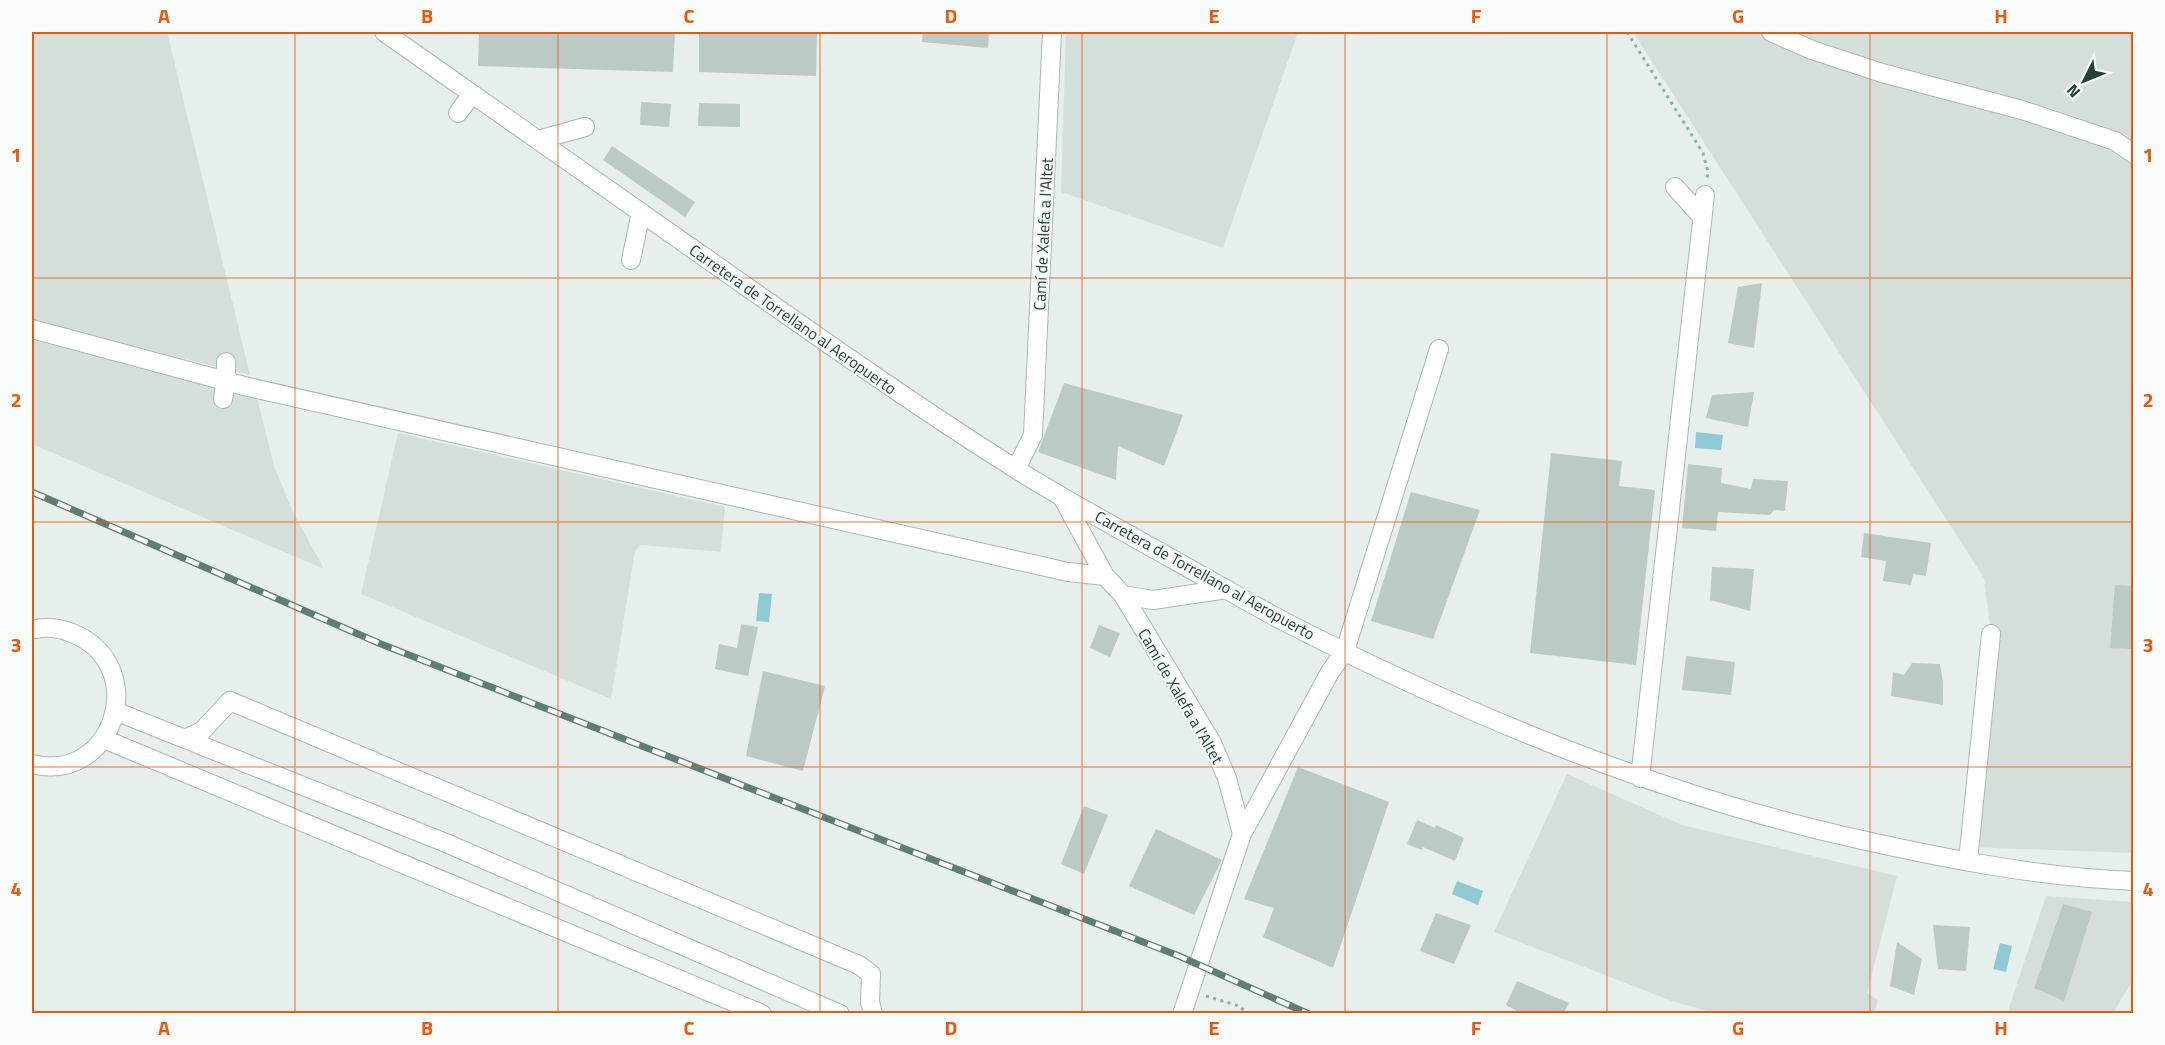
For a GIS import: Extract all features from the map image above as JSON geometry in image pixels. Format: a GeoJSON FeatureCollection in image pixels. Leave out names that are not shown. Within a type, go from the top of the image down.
{"type":"FeatureCollection","features":[{"type":"Feature","properties":{"kind":"street","name":"Carretera de Torrellano al Aeropuerto"},"geometry":{"type":"LineString","coordinates":[[384,32],[911,401],[1061,496],[1285,622],[1475,712],[1640,778],[1816,829],[1968,861],[2108,880],[2133,881]]}},
{"type":"Feature","properties":{"kind":"street","name":"Camí de Xalefa a l'Altet"},"geometry":{"type":"LineString","coordinates":[[1016,469],[1033,435],[1052,32]]}},
{"type":"Feature","properties":{"kind":"street"},"geometry":{"type":"LineString","coordinates":[[1772,32],[1812,50],[1882,73],[2022,110],[2115,141],[2133,154]]}},
{"type":"Feature","properties":{"kind":"street"},"geometry":{"type":"LineString","coordinates":[[458,113],[472,94]]}},
{"type":"Feature","properties":{"kind":"street"},"geometry":{"type":"LineString","coordinates":[[538,140],[585,127]]}},
{"type":"Feature","properties":{"kind":"street"},"geometry":{"type":"LineString","coordinates":[[1675,187],[1702,217]]}},
{"type":"Feature","properties":{"kind":"street"},"geometry":{"type":"LineString","coordinates":[[1640,778],[1704,195]]}},
{"type":"Feature","properties":{"kind":"street"},"geometry":{"type":"LineString","coordinates":[[631,260],[641,212]]}},
{"type":"Feature","properties":{"kind":"street"},"geometry":{"type":"LineString","coordinates":[[32,329],[226,372],[1068,572],[1105,576]]}},
{"type":"Feature","properties":{"kind":"street"},"geometry":{"type":"LineString","coordinates":[[1182,1014],[1242,834],[1330,672],[1345,651],[1439,349]]}},
{"type":"Feature","properties":{"kind":"street"},"geometry":{"type":"LineString","coordinates":[[223,399],[226,372]]}},
{"type":"Feature","properties":{"kind":"street","name":"Camí de Xalefa a l'Altet"},"geometry":{"type":"LineString","coordinates":[[1061,496],[1105,576],[1123,595],[1212,742],[1227,778],[1242,834]]}},
{"type":"Feature","properties":{"kind":"street"},"geometry":{"type":"LineString","coordinates":[[1123,595],[1153,600],[1227,589]]}},
{"type":"Feature","properties":{"kind":"street"},"geometry":{"type":"LineString","coordinates":[[32,630],[62,629],[83,637],[100,652],[112,672],[117,694],[114,718],[104,739],[87,755],[66,765],[42,767],[32,764]]}},
{"type":"Feature","properties":{"kind":"street"},"geometry":{"type":"LineString","coordinates":[[1968,861],[1992,634]]}},
{"type":"Feature","properties":{"kind":"street"},"geometry":{"type":"LineString","coordinates":[[185,739],[202,731],[230,701],[859,965],[871,974],[870,1002],[873,1014]]}},
{"type":"Feature","properties":{"kind":"street"},"geometry":{"type":"LineString","coordinates":[[116,711],[446,843],[840,1014]]}},
{"type":"Feature","properties":{"kind":"street"},"geometry":{"type":"LineString","coordinates":[[104,739],[762,1014]]}},
{"type":"Feature","properties":{"kind":"path"},"geometry":{"type":"LineString","coordinates":[[1627,32],[1703,153],[1708,172],[1704,195]]}},
{"type":"Feature","properties":{"kind":"path"},"geometry":{"type":"LineString","coordinates":[[1190,992],[1239,1006],[1248,1014]]}},
{"type":"Feature","properties":{"kind":"shaded area"},"geometry":{"type":"Polygon","coordinates":[[[32,32],[167,32],[250,375],[32,321],[32,32]]]}},
{"type":"Feature","properties":{"kind":"shaded area"},"geometry":{"type":"Polygon","coordinates":[[[1066,32],[1298,32],[1223,248],[1061,192],[1066,32]]]}},
{"type":"Feature","properties":{"kind":"shaded area"},"geometry":{"type":"Polygon","coordinates":[[[1633,32],[2133,32],[2133,853],[1969,847],[1991,634],[1984,578],[1633,32]]]}},
{"type":"Feature","properties":{"kind":"shaded area"},"geometry":{"type":"Polygon","coordinates":[[[32,340],[257,398],[274,466],[293,512],[324,569],[32,444],[32,340]]]}},
{"type":"Feature","properties":{"kind":"shaded area"},"geometry":{"type":"Polygon","coordinates":[[[398,433],[725,507],[721,552],[641,545],[635,551],[611,699],[361,594],[398,433]]]}},
{"type":"Feature","properties":{"kind":"shaded area"},"geometry":{"type":"Polygon","coordinates":[[[1567,774],[1682,825],[1897,876],[1867,993],[1878,1000],[1874,1013],[1715,1013],[1672,1001],[1494,932],[1567,774]]]}},
{"type":"Feature","properties":{"kind":"shaded area"},"geometry":{"type":"Polygon","coordinates":[[[2046,896],[2133,902],[2133,980],[2113,1013],[2007,1014],[2046,896]]]}},
{"type":"Feature","properties":{"kind":"water"},"geometry":{"type":"Polygon","coordinates":[[[1696,432],[1723,435],[1721,450],[1695,448],[1696,432]]]}},
{"type":"Feature","properties":{"kind":"water"},"geometry":{"type":"Polygon","coordinates":[[[759,593],[772,594],[769,622],[756,621],[759,593]]]}},
{"type":"Feature","properties":{"kind":"water"},"geometry":{"type":"Polygon","coordinates":[[[1457,881],[1483,891],[1478,905],[1452,894],[1457,881]]]}},
{"type":"Feature","properties":{"kind":"water"},"geometry":{"type":"Polygon","coordinates":[[[2000,943],[2012,946],[2006,972],[1993,969],[2000,943]]]}},
{"type":"Feature","properties":{"kind":"building"},"geometry":{"type":"Polygon","coordinates":[[[479,32],[675,32],[673,72],[478,66],[479,32]]]}},
{"type":"Feature","properties":{"kind":"building"},"geometry":{"type":"Polygon","coordinates":[[[699,32],[817,32],[816,76],[699,72],[699,32]]]}},
{"type":"Feature","properties":{"kind":"building"},"geometry":{"type":"Polygon","coordinates":[[[923,32],[989,32],[988,48],[922,42],[923,32]]]}},
{"type":"Feature","properties":{"kind":"building"},"geometry":{"type":"Polygon","coordinates":[[[641,102],[671,104],[669,127],[640,125],[641,102]]]}},
{"type":"Feature","properties":{"kind":"building"},"geometry":{"type":"Polygon","coordinates":[[[699,103],[740,104],[740,127],[698,126],[699,103]]]}},
{"type":"Feature","properties":{"kind":"building"},"geometry":{"type":"Polygon","coordinates":[[[612,146],[695,202],[685,217],[603,160],[612,146]]]}},
{"type":"Feature","properties":{"kind":"building"},"geometry":{"type":"Polygon","coordinates":[[[1762,283],[1754,348],[1728,343],[1738,287],[1762,283]]]}},
{"type":"Feature","properties":{"kind":"building"},"geometry":{"type":"Polygon","coordinates":[[[1064,383],[1183,415],[1164,466],[1118,446],[1116,480],[1038,452],[1064,383]]]}},
{"type":"Feature","properties":{"kind":"building"},"geometry":{"type":"Polygon","coordinates":[[[1754,392],[1748,427],[1706,418],[1712,395],[1754,392]]]}},
{"type":"Feature","properties":{"kind":"building"},"geometry":{"type":"Polygon","coordinates":[[[1551,453],[1622,461],[1619,486],[1655,490],[1636,665],[1530,653],[1551,453]]]}},
{"type":"Feature","properties":{"kind":"building"},"geometry":{"type":"Polygon","coordinates":[[[1688,464],[1722,468],[1721,483],[1751,489],[1753,479],[1788,481],[1785,511],[1774,510],[1770,515],[1718,512],[1716,531],[1682,528],[1688,464]]]}},
{"type":"Feature","properties":{"kind":"building"},"geometry":{"type":"Polygon","coordinates":[[[1411,492],[1480,510],[1433,639],[1371,621],[1411,492]]]}},
{"type":"Feature","properties":{"kind":"building"},"geometry":{"type":"Polygon","coordinates":[[[1864,533],[1931,543],[1926,576],[1913,574],[1911,585],[1883,581],[1886,561],[1861,557],[1864,533]]]}},
{"type":"Feature","properties":{"kind":"building"},"geometry":{"type":"Polygon","coordinates":[[[1712,567],[1754,569],[1750,611],[1710,600],[1712,567]]]}},
{"type":"Feature","properties":{"kind":"building"},"geometry":{"type":"Polygon","coordinates":[[[2115,585],[2133,586],[2133,649],[2110,648],[2115,585]]]}},
{"type":"Feature","properties":{"kind":"building"},"geometry":{"type":"Polygon","coordinates":[[[741,624],[758,627],[748,676],[715,669],[719,644],[737,648],[741,624]]]}},
{"type":"Feature","properties":{"kind":"building"},"geometry":{"type":"Polygon","coordinates":[[[1099,625],[1120,633],[1110,657],[1090,648],[1099,625]]]}},
{"type":"Feature","properties":{"kind":"building"},"geometry":{"type":"Polygon","coordinates":[[[1686,656],[1735,662],[1731,695],[1682,690],[1686,656]]]}},
{"type":"Feature","properties":{"kind":"building"},"geometry":{"type":"Polygon","coordinates":[[[1912,663],[1940,664],[1943,705],[1891,696],[1893,672],[1904,675],[1912,663]]]}},
{"type":"Feature","properties":{"kind":"building"},"geometry":{"type":"Polygon","coordinates":[[[763,671],[825,686],[803,771],[746,756],[763,671]]]}},
{"type":"Feature","properties":{"kind":"building"},"geometry":{"type":"Polygon","coordinates":[[[1298,767],[1389,802],[1333,968],[1263,937],[1274,908],[1244,899],[1298,767]]]}},
{"type":"Feature","properties":{"kind":"building"},"geometry":{"type":"Polygon","coordinates":[[[1084,806],[1108,815],[1084,874],[1061,864],[1084,806]]]}},
{"type":"Feature","properties":{"kind":"building"},"geometry":{"type":"Polygon","coordinates":[[[1417,820],[1435,828],[1436,825],[1464,838],[1455,861],[1423,847],[1422,850],[1407,844],[1417,820]]]}},
{"type":"Feature","properties":{"kind":"building"},"geometry":{"type":"Polygon","coordinates":[[[1156,829],[1222,860],[1194,915],[1129,886],[1156,829]]]}},
{"type":"Feature","properties":{"kind":"building"},"geometry":{"type":"Polygon","coordinates":[[[2063,904],[2092,912],[2064,1001],[2034,988],[2063,904]]]}},
{"type":"Feature","properties":{"kind":"building"},"geometry":{"type":"Polygon","coordinates":[[[1436,913],[1471,925],[1454,964],[1420,951],[1436,913]]]}},
{"type":"Feature","properties":{"kind":"building"},"geometry":{"type":"Polygon","coordinates":[[[1933,925],[1970,927],[1966,971],[1938,969],[1933,925]]]}},
{"type":"Feature","properties":{"kind":"building"},"geometry":{"type":"Polygon","coordinates":[[[1897,942],[1922,959],[1914,995],[1890,986],[1897,942]]]}},
{"type":"Feature","properties":{"kind":"building"},"geometry":{"type":"Polygon","coordinates":[[[1517,981],[1569,1003],[1563,1014],[1522,1014],[1506,1005],[1517,981]]]}},
{"type":"Feature","properties":{"kind":"railway"},"geometry":{"type":"LineString","coordinates":[[32,492],[381,644],[1179,956],[1309,1014]]}}]}
